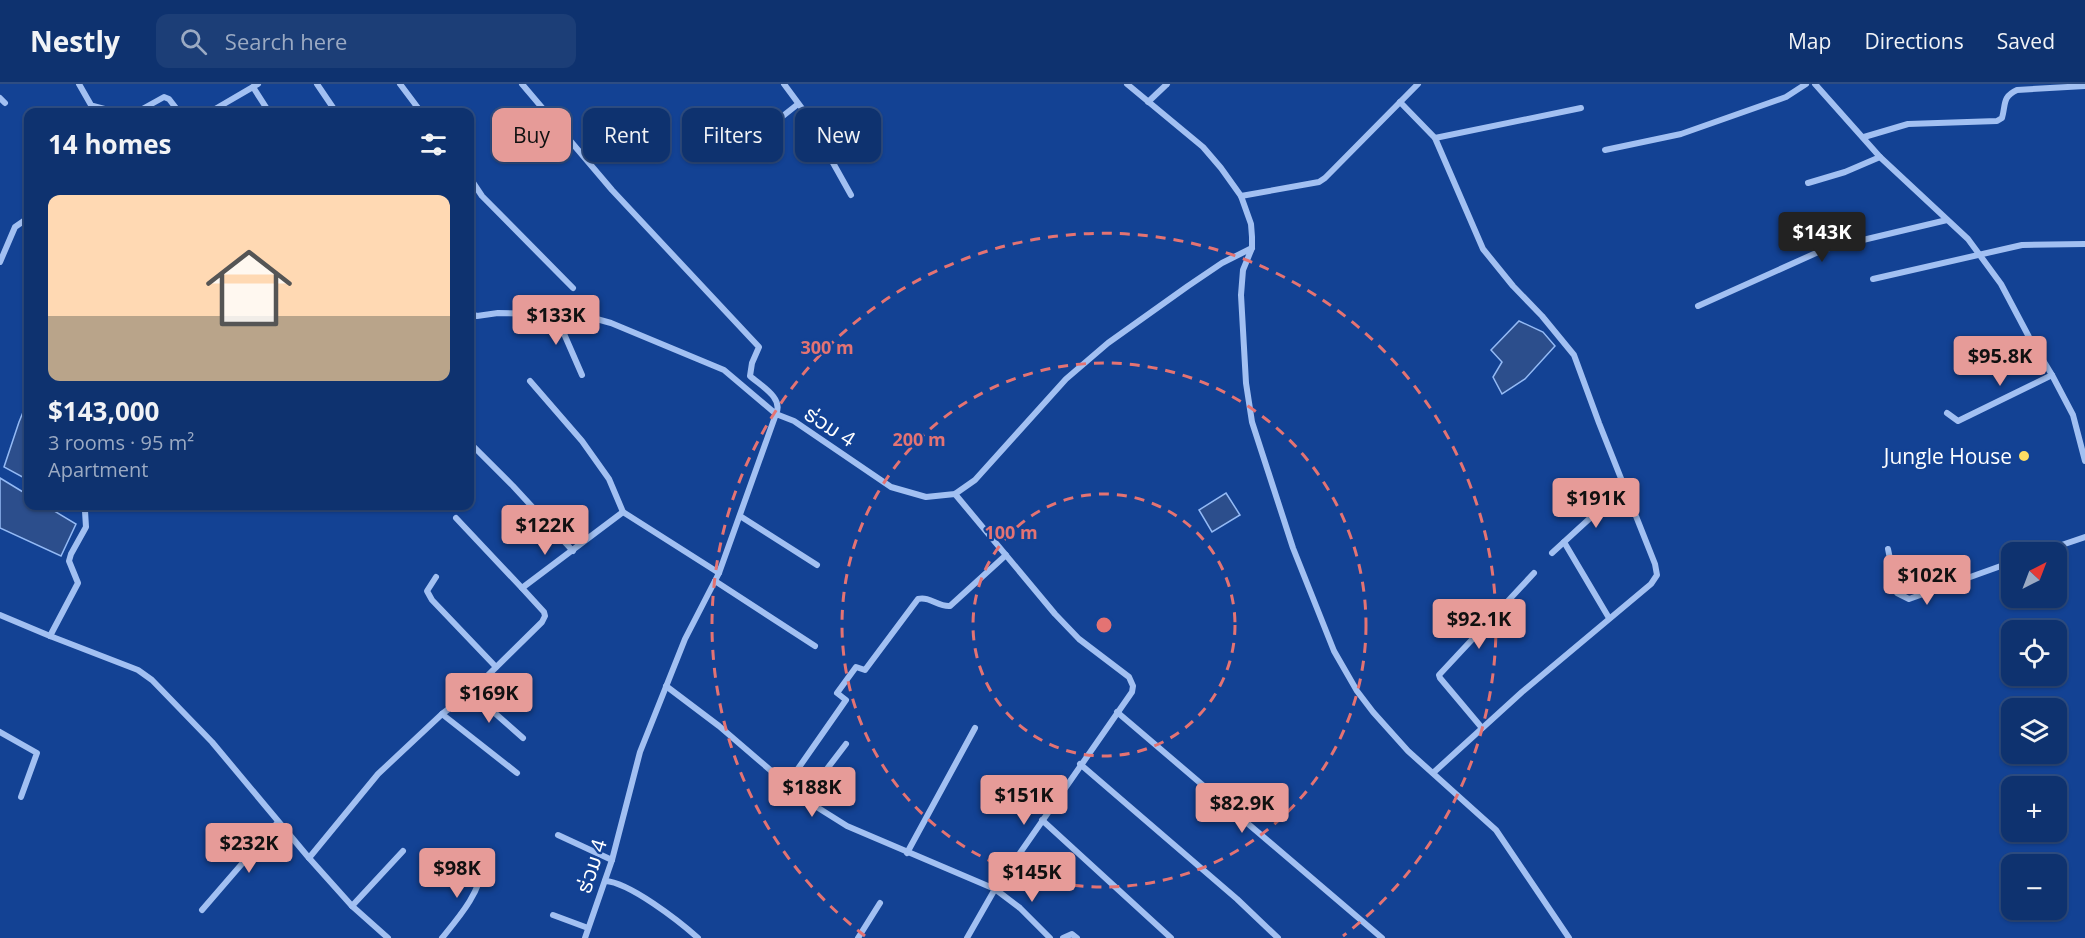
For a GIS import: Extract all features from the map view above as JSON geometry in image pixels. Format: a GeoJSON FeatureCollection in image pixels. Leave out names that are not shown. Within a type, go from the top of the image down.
{"type":"FeatureCollection","features":[{"type":"Feature","properties":{"kind":"street"},"geometry":{"type":"LineString","coordinates":[[79,84],[93,108]]}},
{"type":"Feature","properties":{"kind":"street"},"geometry":{"type":"LineString","coordinates":[[317,84],[333,108]]}},
{"type":"Feature","properties":{"kind":"street"},"geometry":{"type":"LineString","coordinates":[[400,84],[418,108]]}},
{"type":"Feature","properties":{"kind":"street"},"geometry":{"type":"LineString","coordinates":[[522,84],[612,190],[759,347],[745,387]]}},
{"type":"Feature","properties":{"kind":"street"},"geometry":{"type":"LineString","coordinates":[[784,84],[798,104],[850,195]]}},
{"type":"Feature","properties":{"kind":"street"},"geometry":{"type":"LineString","coordinates":[[1127,84],[1203,147],[1241,196],[1251,224],[1252,248],[1243,270],[1241,295],[1246,383],[1252,422],[1278,502],[1334,651],[1372,712],[1408,751],[1496,830],[1569,938]]}},
{"type":"Feature","properties":{"kind":"street"},"geometry":{"type":"LineString","coordinates":[[1148,102],[1167,84]]}},
{"type":"Feature","properties":{"kind":"street"},"geometry":{"type":"LineString","coordinates":[[1241,196],[1319,182],[1418,84]]}},
{"type":"Feature","properties":{"kind":"street"},"geometry":{"type":"LineString","coordinates":[[1605,150],[1681,134],[1786,97],[1806,84]]}},
{"type":"Feature","properties":{"kind":"street"},"geometry":{"type":"LineString","coordinates":[[1815,84],[1880,157],[1968,239],[1980,254],[2001,284],[2073,415],[2085,460]]}},
{"type":"Feature","properties":{"kind":"street"},"geometry":{"type":"LineString","coordinates":[[217,108],[255,86],[267,108]]}},
{"type":"Feature","properties":{"kind":"street"},"geometry":{"type":"LineString","coordinates":[[1864,137],[1908,124],[1997,121],[2002,118],[2005,100],[2009,94],[2017,90],[2085,86]]}},
{"type":"Feature","properties":{"kind":"street"},"geometry":{"type":"LineString","coordinates":[[144,108],[164,97],[169,99],[176,108]]}},
{"type":"Feature","properties":{"kind":"street"},"geometry":{"type":"LineString","coordinates":[[1400,102],[1435,138],[1483,249],[1574,355],[1655,564],[1657,575],[1651,584],[1522,692],[1433,773]]}},
{"type":"Feature","properties":{"kind":"street"},"geometry":{"type":"LineString","coordinates":[[783,116],[798,104]]}},
{"type":"Feature","properties":{"kind":"street"},"geometry":{"type":"LineString","coordinates":[[1435,138],[1581,108]]}},
{"type":"Feature","properties":{"kind":"street"},"geometry":{"type":"LineString","coordinates":[[1808,183],[1845,172],[1880,157]]}},
{"type":"Feature","properties":{"kind":"street"},"geometry":{"type":"LineString","coordinates":[[474,184],[482,196],[573,288]]}},
{"type":"Feature","properties":{"kind":"street"},"geometry":{"type":"LineString","coordinates":[[1698,306],[1825,249],[1947,220]]}},
{"type":"Feature","properties":{"kind":"street"},"geometry":{"type":"LineString","coordinates":[[0,261],[15,227],[24,221]]}},
{"type":"Feature","properties":{"kind":"street"},"geometry":{"type":"LineString","coordinates":[[1873,279],[2022,245],[2085,243]]}},
{"type":"Feature","properties":{"kind":"street"},"geometry":{"type":"LineString","coordinates":[[967,938],[994,889],[1132,692],[1133,686],[1129,677],[1079,639],[1055,614],[955,494],[975,480],[1066,379],[1108,343],[1222,263],[1252,248]]}},
{"type":"Feature","properties":{"kind":"street"},"geometry":{"type":"LineString","coordinates":[[474,315],[498,313],[560,314],[593,318],[724,370],[776,414],[779,408],[778,400],[750,376]]}},
{"type":"Feature","properties":{"kind":"street"},"geometry":{"type":"LineString","coordinates":[[560,314],[558,320],[582,375]]}},
{"type":"Feature","properties":{"kind":"street"},"geometry":{"type":"LineString","coordinates":[[1947,413],[1958,421],[2052,375]]}},
{"type":"Feature","properties":{"kind":"street"},"geometry":{"type":"LineString","coordinates":[[530,381],[582,441],[609,479],[623,512],[719,573]]}},
{"type":"Feature","properties":{"kind":"street","name":"ຮ່ວມ 4"},"geometry":{"type":"LineString","coordinates":[[585,938],[612,860],[639,752],[685,639],[719,573],[776,414],[794,421],[891,487],[926,497],[955,494]]}},
{"type":"Feature","properties":{"kind":"street"},"geometry":{"type":"LineString","coordinates":[[474,447],[573,551]]}},
{"type":"Feature","properties":{"kind":"street"},"geometry":{"type":"LineString","coordinates":[[1552,553],[1624,487]]}},
{"type":"Feature","properties":{"kind":"street"},"geometry":{"type":"LineString","coordinates":[[50,636],[78,583],[69,561],[86,527],[85,511]]}},
{"type":"Feature","properties":{"kind":"street"},"geometry":{"type":"LineString","coordinates":[[522,588],[623,512]]}},
{"type":"Feature","properties":{"kind":"street"},"geometry":{"type":"LineString","coordinates":[[740,516],[817,565]]}},
{"type":"Feature","properties":{"kind":"street"},"geometry":{"type":"LineString","coordinates":[[309,858],[378,774],[442,714],[471,692],[542,622],[545,616],[544,612],[456,518]]}},
{"type":"Feature","properties":{"kind":"street"},"geometry":{"type":"LineString","coordinates":[[2067,543],[2085,537]]}},
{"type":"Feature","properties":{"kind":"street"},"geometry":{"type":"LineString","coordinates":[[1564,542],[1609,618]]}},
{"type":"Feature","properties":{"kind":"street"},"geometry":{"type":"LineString","coordinates":[[1888,549],[1897,593],[1909,599],[2001,566]]}},
{"type":"Feature","properties":{"kind":"street"},"geometry":{"type":"LineString","coordinates":[[788,783],[846,700],[837,693],[856,667],[865,670],[918,600],[924,598],[950,606],[1006,555]]}},
{"type":"Feature","properties":{"kind":"street"},"geometry":{"type":"LineString","coordinates":[[1482,728],[1440,678],[1440,675],[1534,573]]}},
{"type":"Feature","properties":{"kind":"street"},"geometry":{"type":"LineString","coordinates":[[436,578],[428,591],[432,600],[496,667]]}},
{"type":"Feature","properties":{"kind":"street"},"geometry":{"type":"LineString","coordinates":[[715,581],[815,646]]}},
{"type":"Feature","properties":{"kind":"street"},"geometry":{"type":"LineString","coordinates":[[0,615],[138,670],[152,680],[212,742],[352,906],[388,938]]}},
{"type":"Feature","properties":{"kind":"street"},"geometry":{"type":"LineString","coordinates":[[666,686],[719,726],[804,799],[847,826],[994,889],[1020,908],[1050,938]]}},
{"type":"Feature","properties":{"kind":"street"},"geometry":{"type":"LineString","coordinates":[[471,692],[523,738]]}},
{"type":"Feature","properties":{"kind":"street"},"geometry":{"type":"LineString","coordinates":[[1117,712],[1382,938]]}},
{"type":"Feature","properties":{"kind":"street"},"geometry":{"type":"LineString","coordinates":[[442,714],[518,773]]}},
{"type":"Feature","properties":{"kind":"street"},"geometry":{"type":"LineString","coordinates":[[907,853],[975,728]]}},
{"type":"Feature","properties":{"kind":"street"},"geometry":{"type":"LineString","coordinates":[[0,732],[37,753],[21,797]]}},
{"type":"Feature","properties":{"kind":"street"},"geometry":{"type":"LineString","coordinates":[[804,799],[846,744]]}},
{"type":"Feature","properties":{"kind":"street"},"geometry":{"type":"LineString","coordinates":[[1080,764],[1237,899],[1278,938]]}},
{"type":"Feature","properties":{"kind":"street"},"geometry":{"type":"LineString","coordinates":[[1042,820],[1171,938]]}},
{"type":"Feature","properties":{"kind":"street"},"geometry":{"type":"LineString","coordinates":[[202,910],[278,822]]}},
{"type":"Feature","properties":{"kind":"street"},"geometry":{"type":"LineString","coordinates":[[558,835],[612,860]]}},
{"type":"Feature","properties":{"kind":"street"},"geometry":{"type":"LineString","coordinates":[[352,906],[403,851]]}},
{"type":"Feature","properties":{"kind":"street"},"geometry":{"type":"LineString","coordinates":[[442,938],[471,899],[482,874],[483,863]]}},
{"type":"Feature","properties":{"kind":"street"},"geometry":{"type":"LineString","coordinates":[[605,881],[613,881],[634,891],[698,938]]}},
{"type":"Feature","properties":{"kind":"street"},"geometry":{"type":"LineString","coordinates":[[858,938],[880,903]]}},
{"type":"Feature","properties":{"kind":"street"},"geometry":{"type":"LineString","coordinates":[[553,915],[588,928]]}},
{"type":"Feature","properties":{"kind":"street"},"geometry":{"type":"LineString","coordinates":[[1063,938],[1072,934],[1077,938]]}},
{"type":"Feature","properties":{"kind":"water"},"geometry":{"type":"Polygon","coordinates":[[[1519,321],[1543,332],[1555,346],[1525,379],[1502,394],[1493,377],[1502,362],[1491,350],[1519,321]]]}},
{"type":"Feature","properties":{"kind":"water"},"geometry":{"type":"Polygon","coordinates":[[[24,410],[24,478],[4,467],[24,410]]]}},
{"type":"Feature","properties":{"kind":"water"},"geometry":{"type":"Polygon","coordinates":[[[0,478],[24,493],[24,510],[53,510],[76,524],[61,556],[0,528],[0,478]]]}},
{"type":"Feature","properties":{"kind":"water"},"geometry":{"type":"Polygon","coordinates":[[[1226,493],[1240,515],[1212,532],[1199,510],[1226,493]]]}},
{"type":"Feature","properties":{"kind":"place","name":"Jungle House"},"geometry":{"type":"Point","coordinates":[2024,456]}}]}
